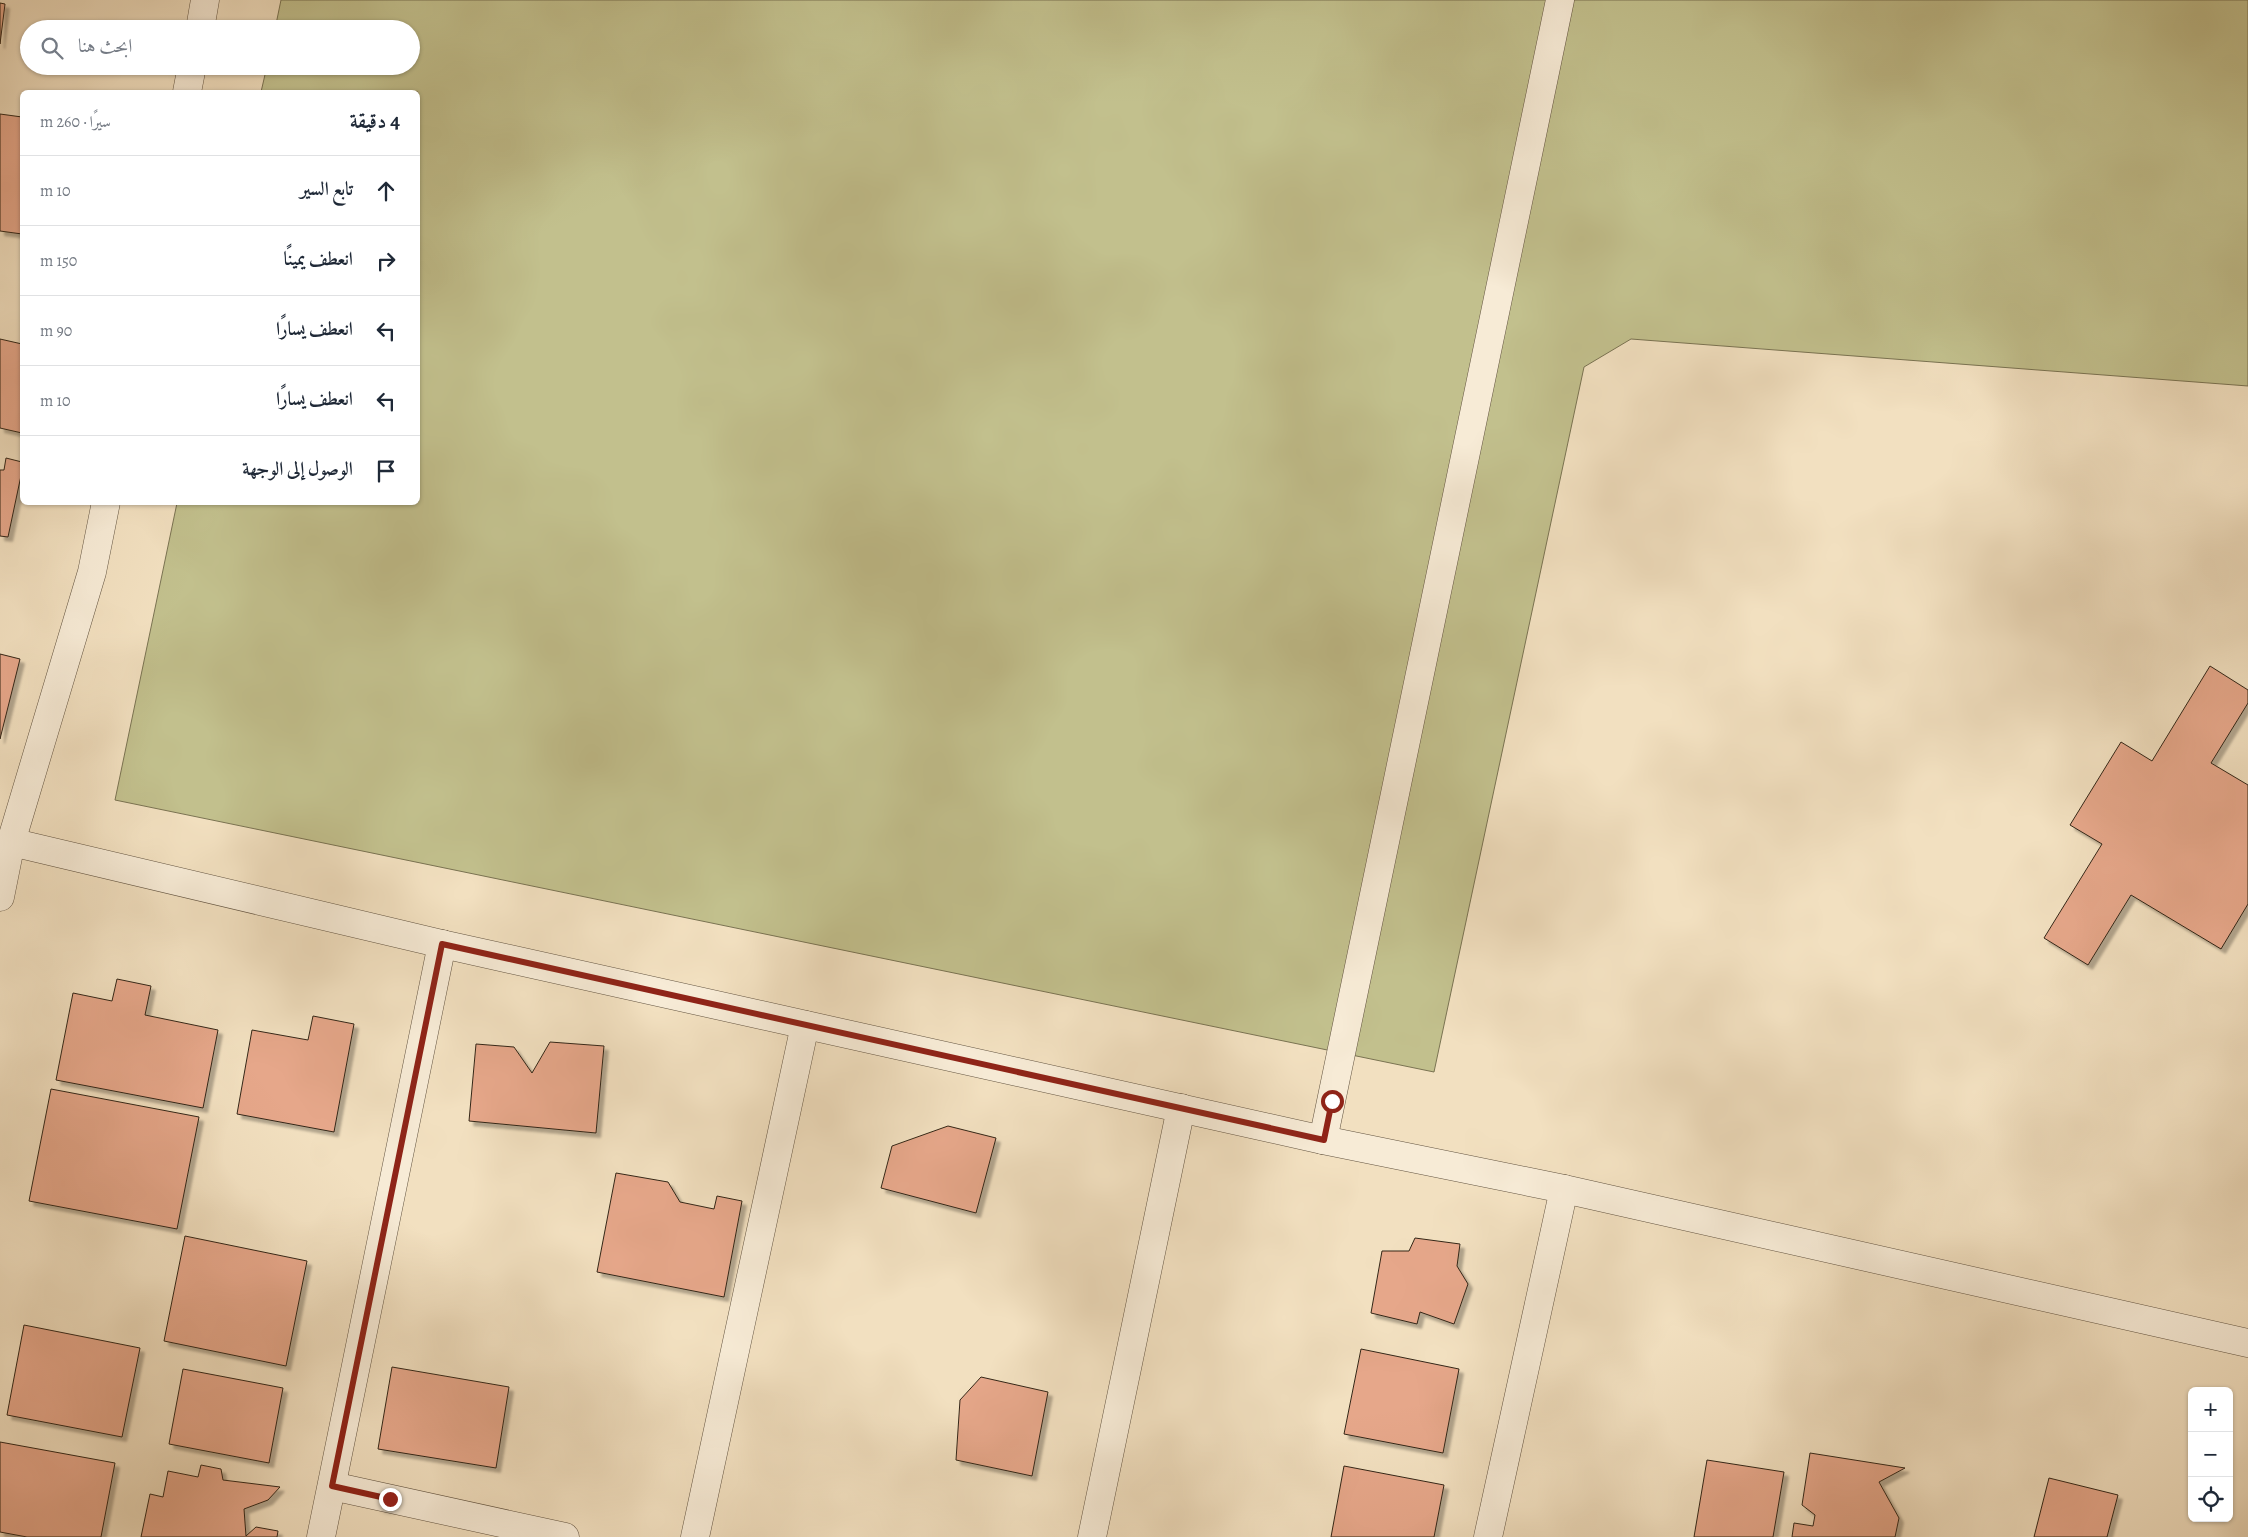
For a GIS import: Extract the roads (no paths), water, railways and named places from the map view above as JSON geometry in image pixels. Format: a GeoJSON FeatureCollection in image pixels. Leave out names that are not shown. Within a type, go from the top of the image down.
{"type":"FeatureCollection","features":[{"type":"Feature","properties":{"kind":"street"},"geometry":{"type":"LineString","coordinates":[[202,20],[205,0]]}},
{"type":"Feature","properties":{"kind":"street"},"geometry":{"type":"LineString","coordinates":[[1324,1140],[1560,0]]}},
{"type":"Feature","properties":{"kind":"street"},"geometry":{"type":"LineString","coordinates":[[187,90],[190,75]]}},
{"type":"Feature","properties":{"kind":"street"},"geometry":{"type":"LineString","coordinates":[[0,897],[11,842],[92,572],[105,505]]}},
{"type":"Feature","properties":{"kind":"street"},"geometry":{"type":"LineString","coordinates":[[11,842],[442,944],[1324,1140],[1564,1189],[2248,1343]]}},
{"type":"Feature","properties":{"kind":"street"},"geometry":{"type":"LineString","coordinates":[[321,1537],[442,944]]}},
{"type":"Feature","properties":{"kind":"street"},"geometry":{"type":"LineString","coordinates":[[694,1537],[805,1025]]}},
{"type":"Feature","properties":{"kind":"street"},"geometry":{"type":"LineString","coordinates":[[1092,1537],[1182,1108]]}},
{"type":"Feature","properties":{"kind":"street"},"geometry":{"type":"LineString","coordinates":[[1488,1537],[1564,1189]]}},
{"type":"Feature","properties":{"kind":"street"},"geometry":{"type":"LineString","coordinates":[[332,1486],[565,1537]]}}]}
